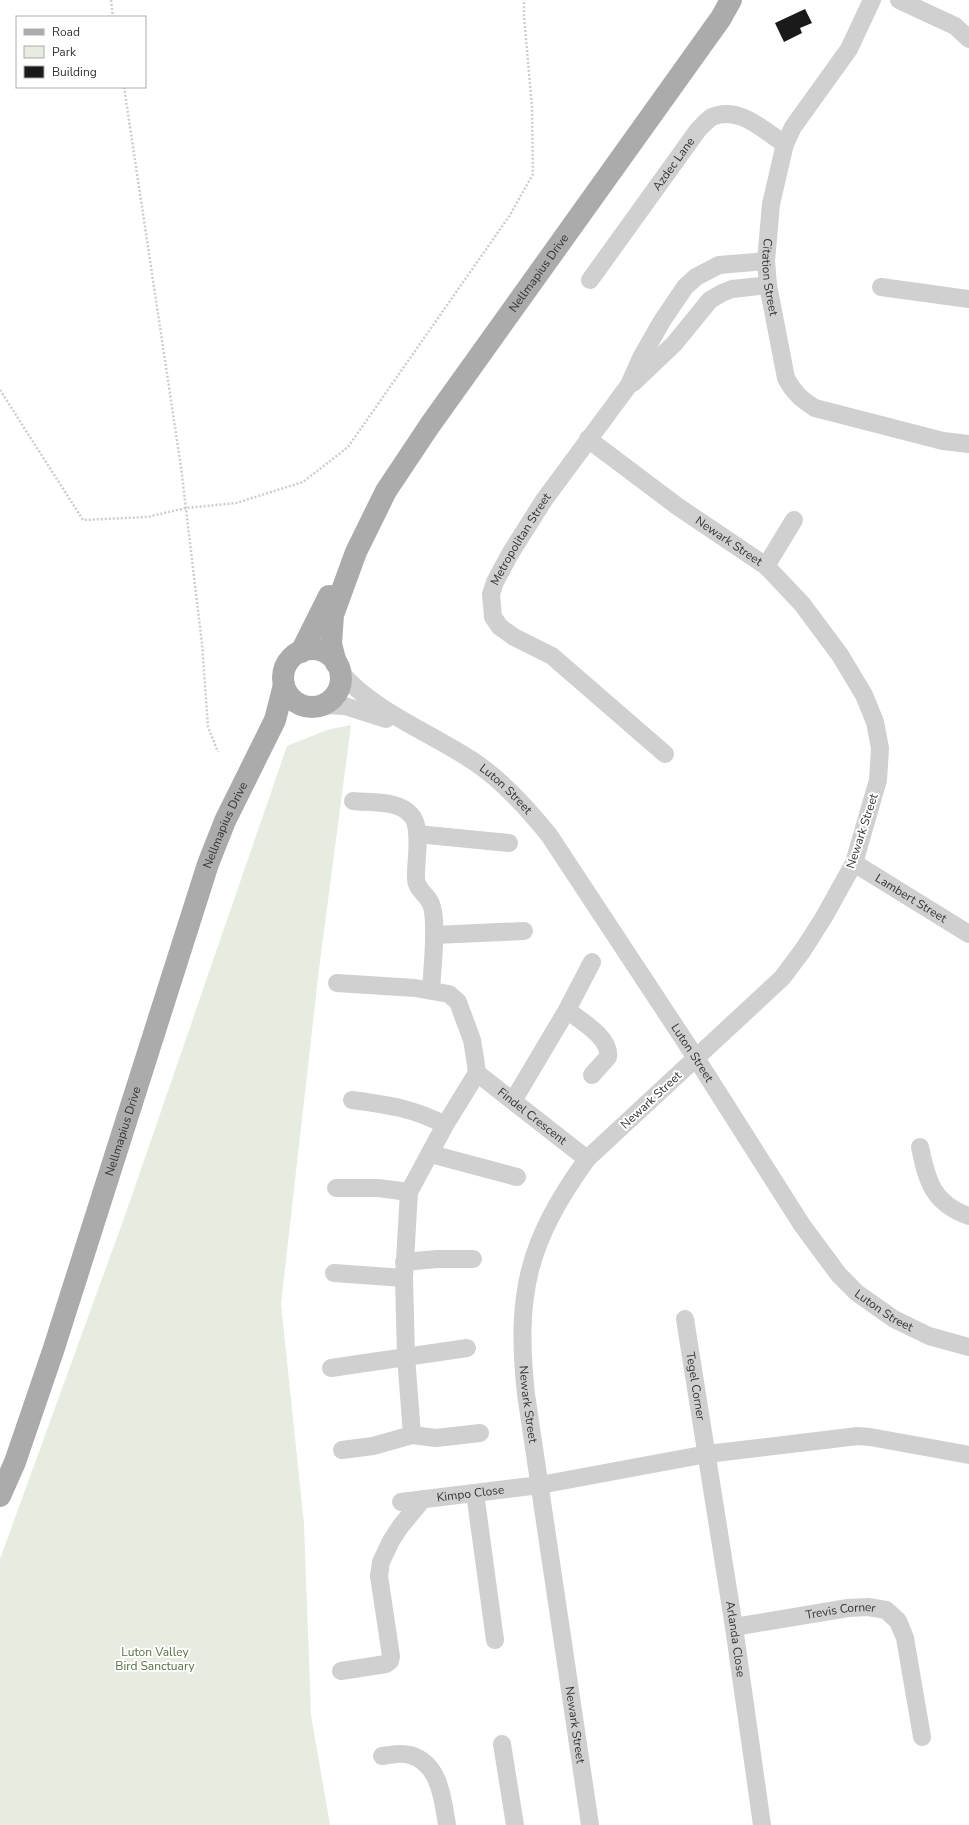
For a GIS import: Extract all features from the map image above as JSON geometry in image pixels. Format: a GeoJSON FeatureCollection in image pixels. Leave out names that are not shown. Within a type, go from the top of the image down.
{"type":"FeatureCollection","features":[{"type":"Feature","properties":{"kind":"main road","name":"Nellmapius Drive"},"geometry":{"type":"LineString","coordinates":[[338,667],[331,644],[332,619],[335,606],[356,552],[386,491],[430,425],[721,18],[731,0]]}},
{"type":"Feature","properties":{"kind":"main road","name":"Nellmapius Drive"},"geometry":{"type":"LineString","coordinates":[[301,652],[333,588],[356,552]]}},
{"type":"Feature","properties":{"kind":"main road"},"geometry":{"type":"LineString","coordinates":[[311,649],[321,651],[330,655],[338,667],[341,682],[338,692],[332,699],[318,706],[303,706],[294,701],[288,694],[284,685],[283,675],[286,665],[292,657],[301,652],[311,649]]}},
{"type":"Feature","properties":{"kind":"main road","name":"Nellmapius Drive"},"geometry":{"type":"LineString","coordinates":[[0,1496],[15,1462],[53,1351],[208,864],[250,769],[275,720],[284,685]]}},
{"type":"Feature","properties":{"kind":"main road","name":"Nellmapius Drive"},"geometry":{"type":"LineString","coordinates":[[250,769],[282,729],[318,706]]}},
{"type":"Feature","properties":{"kind":"street","name":"Citation Street"},"geometry":{"type":"LineString","coordinates":[[872,0],[849,49],[803,110],[785,144],[771,204],[766,261],[768,285],[786,378],[792,390],[804,402],[831,413],[943,441],[969,444]]}},
{"type":"Feature","properties":{"kind":"street"},"geometry":{"type":"LineString","coordinates":[[900,0],[955,26],[969,39]]}},
{"type":"Feature","properties":{"kind":"street","name":"Azdec Lane"},"geometry":{"type":"LineString","coordinates":[[590,280],[698,130],[710,118],[722,114],[737,115],[753,122],[785,144]]}},
{"type":"Feature","properties":{"kind":"street","name":"Metropolitan Street"},"geometry":{"type":"LineString","coordinates":[[629,386],[641,358],[662,321],[685,287],[696,277],[719,265],[766,261]]}},
{"type":"Feature","properties":{"kind":"street","name":"Metropolitan Street"},"geometry":{"type":"LineString","coordinates":[[665,754],[552,656],[514,637],[500,627],[493,617],[491,609],[491,594],[495,582],[510,554],[544,500],[629,386],[654,365],[674,344],[710,300],[722,292],[732,289],[768,285]]}},
{"type":"Feature","properties":{"kind":"street"},"geometry":{"type":"LineString","coordinates":[[881,287],[969,299]]}},
{"type":"Feature","properties":{"kind":"street","name":"Newark Street"},"geometry":{"type":"LineString","coordinates":[[588,439],[677,506],[766,566],[802,604],[840,655],[864,695],[875,722],[880,748],[878,780],[854,863],[824,917],[803,950],[782,978],[587,1159],[567,1187],[545,1226],[526,1283],[522,1313],[522,1352],[590,1825]]}},
{"type":"Feature","properties":{"kind":"street"},"geometry":{"type":"LineString","coordinates":[[766,566],[794,520]]}},
{"type":"Feature","properties":{"kind":"street","name":"Luton Street"},"geometry":{"type":"LineString","coordinates":[[338,667],[355,689],[374,704],[477,763],[528,809],[549,835],[696,1058],[802,1225],[839,1275],[857,1293],[894,1319],[929,1336],[969,1347]]}},
{"type":"Feature","properties":{"kind":"street","name":"Luton Street"},"geometry":{"type":"LineString","coordinates":[[318,706],[345,706],[369,713],[430,736]]}},
{"type":"Feature","properties":{"kind":"street"},"geometry":{"type":"LineString","coordinates":[[353,801],[389,804],[400,807],[412,815],[417,834],[416,879],[420,890],[431,905],[434,935],[431,990]]}},
{"type":"Feature","properties":{"kind":"street"},"geometry":{"type":"LineString","coordinates":[[417,834],[509,844]]}},
{"type":"Feature","properties":{"kind":"street","name":"Lambert Street"},"geometry":{"type":"LineString","coordinates":[[854,863],[969,934]]}},
{"type":"Feature","properties":{"kind":"street"},"geometry":{"type":"LineString","coordinates":[[434,935],[524,931]]}},
{"type":"Feature","properties":{"kind":"street"},"geometry":{"type":"LineString","coordinates":[[513,1101],[567,1010],[592,962]]}},
{"type":"Feature","properties":{"kind":"street"},"geometry":{"type":"LineString","coordinates":[[337,983],[431,990],[449,994],[458,1002],[472,1040],[477,1073],[445,1125],[409,1192],[404,1270],[406,1356],[412,1435]]}},
{"type":"Feature","properties":{"kind":"street"},"geometry":{"type":"LineString","coordinates":[[567,1010],[602,1038],[608,1046],[608,1057],[592,1075]]}},
{"type":"Feature","properties":{"kind":"street","name":"Findel Crescent"},"geometry":{"type":"LineString","coordinates":[[477,1073],[587,1159]]}},
{"type":"Feature","properties":{"kind":"street"},"geometry":{"type":"LineString","coordinates":[[352,1100],[407,1109],[426,1115],[445,1125]]}},
{"type":"Feature","properties":{"kind":"street"},"geometry":{"type":"LineString","coordinates":[[920,1147],[926,1176],[931,1186],[943,1202],[954,1211],[969,1216]]}},
{"type":"Feature","properties":{"kind":"street"},"geometry":{"type":"LineString","coordinates":[[430,1154],[517,1178]]}},
{"type":"Feature","properties":{"kind":"street"},"geometry":{"type":"LineString","coordinates":[[336,1188],[378,1188],[409,1192]]}},
{"type":"Feature","properties":{"kind":"street"},"geometry":{"type":"LineString","coordinates":[[334,1273],[404,1270],[438,1258],[473,1259]]}},
{"type":"Feature","properties":{"kind":"street","name":"Tegel Corner"},"geometry":{"type":"LineString","coordinates":[[685,1319],[707,1454]]}},
{"type":"Feature","properties":{"kind":"street"},"geometry":{"type":"LineString","coordinates":[[331,1368],[466,1348]]}},
{"type":"Feature","properties":{"kind":"street"},"geometry":{"type":"LineString","coordinates":[[342,1450],[373,1446],[412,1435],[436,1438],[480,1433]]}},
{"type":"Feature","properties":{"kind":"street"},"geometry":{"type":"LineString","coordinates":[[540,1485],[707,1454],[858,1436],[969,1456]]}},
{"type":"Feature","properties":{"kind":"street","name":"Arlanda Close"},"geometry":{"type":"LineString","coordinates":[[707,1454],[734,1627],[762,1825]]}},
{"type":"Feature","properties":{"kind":"street","name":"Kimpo Close"},"geometry":{"type":"LineString","coordinates":[[401,1502],[540,1485]]}},
{"type":"Feature","properties":{"kind":"street"},"geometry":{"type":"LineString","coordinates":[[475,1493],[495,1640]]}},
{"type":"Feature","properties":{"kind":"street"},"geometry":{"type":"LineString","coordinates":[[342,1671],[386,1664],[390,1661],[391,1656],[379,1576],[381,1562],[391,1541],[400,1527],[424,1499]]}},
{"type":"Feature","properties":{"kind":"street","name":"Trevis Corner"},"geometry":{"type":"LineString","coordinates":[[734,1627],[848,1608],[868,1607],[886,1610],[898,1621],[905,1638],[922,1737]]}},
{"type":"Feature","properties":{"kind":"street"},"geometry":{"type":"LineString","coordinates":[[502,1744],[515,1825]]}},
{"type":"Feature","properties":{"kind":"street"},"geometry":{"type":"LineString","coordinates":[[382,1756],[410,1755],[421,1759],[435,1774],[439,1784],[447,1825]]}},
{"type":"Feature","properties":{"kind":"path"},"geometry":{"type":"LineString","coordinates":[[111,0],[114,16]]}},
{"type":"Feature","properties":{"kind":"path"},"geometry":{"type":"LineString","coordinates":[[0,390],[83,520],[147,517],[186,508],[236,503],[304,482],[348,447],[510,215],[533,174],[532,106],[524,16],[524,0]]}},
{"type":"Feature","properties":{"kind":"path"},"geometry":{"type":"LineString","coordinates":[[124,88],[186,508],[202,644],[208,727],[218,752]]}},
{"type":"Feature","properties":{"kind":"green space","name":"Luton Valley Bird Sanctuary"},"geometry":{"type":"Polygon","coordinates":[[[351,725],[319,969],[281,1304],[304,1524],[311,1715],[330,1825],[0,1825],[0,1559],[127,1210],[287,746],[327,730],[351,725]]]}},
{"type":"Feature","properties":{"kind":"building"},"geometry":{"type":"Polygon","coordinates":[[[805,9],[812,23],[800,28],[802,33],[784,42],[775,23],[805,9]]]}}]}
